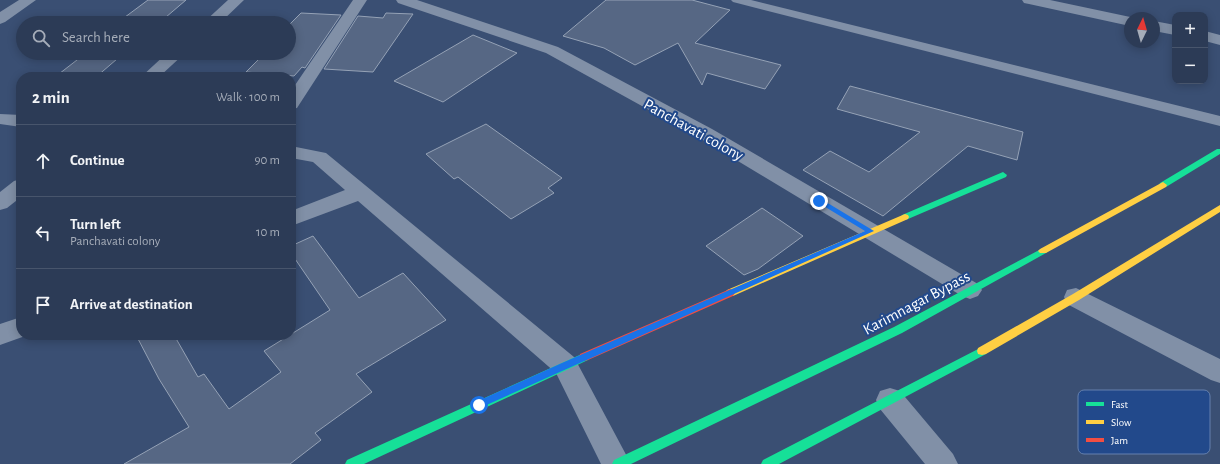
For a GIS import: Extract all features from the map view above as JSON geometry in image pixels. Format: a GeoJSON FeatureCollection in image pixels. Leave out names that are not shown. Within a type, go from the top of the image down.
{"type":"FeatureCollection","features":[{"type":"Feature","properties":{"kind":"main road","name":"Karimnagar Bypass"},"geometry":{"type":"LineString","coordinates":[[617,464],[898,330],[1147,195],[1220,151]]}},
{"type":"Feature","properties":{"kind":"main road"},"geometry":{"type":"LineString","coordinates":[[351,464],[565,365],[870,231],[1003,175]]}},
{"type":"Feature","properties":{"kind":"main road"},"geometry":{"type":"LineString","coordinates":[[767,464],[954,367],[1076,297],[1220,208]]}},
{"type":"Feature","properties":{"kind":"street"},"geometry":{"type":"LineString","coordinates":[[0,19],[29,0]]}},
{"type":"Feature","properties":{"kind":"street"},"geometry":{"type":"LineString","coordinates":[[219,16],[237,0]]}},
{"type":"Feature","properties":{"kind":"street"},"geometry":{"type":"LineString","coordinates":[[296,96],[360,0]]}},
{"type":"Feature","properties":{"kind":"street","name":"Panchavati colony"},"geometry":{"type":"LineString","coordinates":[[403,0],[552,50],[705,133],[970,290]]}},
{"type":"Feature","properties":{"kind":"street"},"geometry":{"type":"LineString","coordinates":[[1029,0],[1124,20]]}},
{"type":"Feature","properties":{"kind":"street"},"geometry":{"type":"LineString","coordinates":[[1160,27],[1172,29]]}},
{"type":"Feature","properties":{"kind":"street"},"geometry":{"type":"LineString","coordinates":[[1208,37],[1220,40]]}},
{"type":"Feature","properties":{"kind":"street"},"geometry":{"type":"LineString","coordinates":[[155,72],[169,60]]}},
{"type":"Feature","properties":{"kind":"street"},"geometry":{"type":"LineString","coordinates":[[0,119],[16,121]]}},
{"type":"Feature","properties":{"kind":"street"},"geometry":{"type":"LineString","coordinates":[[296,153],[318,157],[565,365],[617,464]]}},
{"type":"Feature","properties":{"kind":"street"},"geometry":{"type":"LineString","coordinates":[[0,204],[16,190]]}},
{"type":"Feature","properties":{"kind":"street"},"geometry":{"type":"LineString","coordinates":[[296,217],[360,192]]}},
{"type":"Feature","properties":{"kind":"street"},"geometry":{"type":"LineString","coordinates":[[1076,297],[1220,372]]}},
{"type":"Feature","properties":{"kind":"street"},"geometry":{"type":"LineString","coordinates":[[0,335],[16,329]]}},
{"type":"Feature","properties":{"kind":"street"},"geometry":{"type":"LineString","coordinates":[[890,400],[943,464]]}},
{"type":"Feature","properties":{"kind":"lane"},"geometry":{"type":"LineString","coordinates":[[738,0],[1220,121]]}},
{"type":"Feature","properties":{"kind":"building"},"geometry":{"type":"Polygon","coordinates":[[[148,0],[186,0],[167,16],[126,16],[148,0]]]}},
{"type":"Feature","properties":{"kind":"building"},"geometry":{"type":"Polygon","coordinates":[[[606,0],[692,0],[730,10],[695,43],[781,65],[765,89],[707,73],[702,85],[678,43],[635,65],[604,48],[563,36],[606,0]]]}},
{"type":"Feature","properties":{"kind":"building"},"geometry":{"type":"Polygon","coordinates":[[[301,13],[341,15],[305,68],[302,67],[296,74],[296,72],[246,72],[258,60],[296,60],[296,18],[301,13]]]}},
{"type":"Feature","properties":{"kind":"building"},"geometry":{"type":"Polygon","coordinates":[[[386,13],[413,14],[373,72],[324,69],[358,16],[383,18],[386,13]]]}},
{"type":"Feature","properties":{"kind":"building"},"geometry":{"type":"Polygon","coordinates":[[[473,35],[517,53],[443,102],[394,81],[473,35]]]}},
{"type":"Feature","properties":{"kind":"building"},"geometry":{"type":"Polygon","coordinates":[[[77,60],[116,60],[102,72],[61,72],[77,60]]]}},
{"type":"Feature","properties":{"kind":"building"},"geometry":{"type":"Polygon","coordinates":[[[850,86],[1023,132],[1017,160],[968,146],[883,216],[803,170],[830,151],[869,172],[920,132],[837,109],[850,86]]]}},
{"type":"Feature","properties":{"kind":"building"},"geometry":{"type":"Polygon","coordinates":[[[486,124],[562,178],[548,188],[554,193],[511,219],[458,177],[454,179],[426,154],[486,124]]]}},
{"type":"Feature","properties":{"kind":"building"},"geometry":{"type":"Polygon","coordinates":[[[762,208],[803,236],[758,269],[744,275],[706,246],[762,208]]]}},
{"type":"Feature","properties":{"kind":"building"},"geometry":{"type":"Polygon","coordinates":[[[313,236],[359,298],[403,273],[446,320],[356,374],[372,392],[315,433],[321,440],[290,464],[124,464],[189,427],[159,379],[139,340],[177,340],[198,377],[204,374],[229,409],[281,372],[264,351],[282,340],[296,340],[296,331],[330,310],[296,260],[296,244],[313,236]]]}},
{"type":"Feature","properties":{"kind":"traffic: fast"},"geometry":{"type":"LineString","coordinates":[[1163,185],[1220,151]]}},
{"type":"Feature","properties":{"kind":"traffic: fast"},"geometry":{"type":"LineString","coordinates":[[905,217],[1003,175]]}},
{"type":"Feature","properties":{"kind":"traffic: fast"},"geometry":{"type":"LineString","coordinates":[[618,464],[898,330],[1043,251]]}},
{"type":"Feature","properties":{"kind":"traffic: fast"},"geometry":{"type":"LineString","coordinates":[[767,464],[982,351]]}},
{"type":"Feature","properties":{"kind":"traffic: fast"},"geometry":{"type":"LineString","coordinates":[[351,464],[584,357]]}},
{"type":"Feature","properties":{"kind":"traffic: slow"},"geometry":{"type":"LineString","coordinates":[[1043,251],[1163,185]]}},
{"type":"Feature","properties":{"kind":"traffic: slow"},"geometry":{"type":"LineString","coordinates":[[982,351],[1076,297],[1220,208]]}},
{"type":"Feature","properties":{"kind":"traffic: slow"},"geometry":{"type":"LineString","coordinates":[[730,293],[905,217]]}},
{"type":"Feature","properties":{"kind":"traffic: jam"},"geometry":{"type":"LineString","coordinates":[[584,357],[730,293]]}},
{"type":"Feature","properties":{"kind":"route"},"geometry":{"type":"LineString","coordinates":[[479,405],[565,365],[870,231],[819,201]]}}]}
